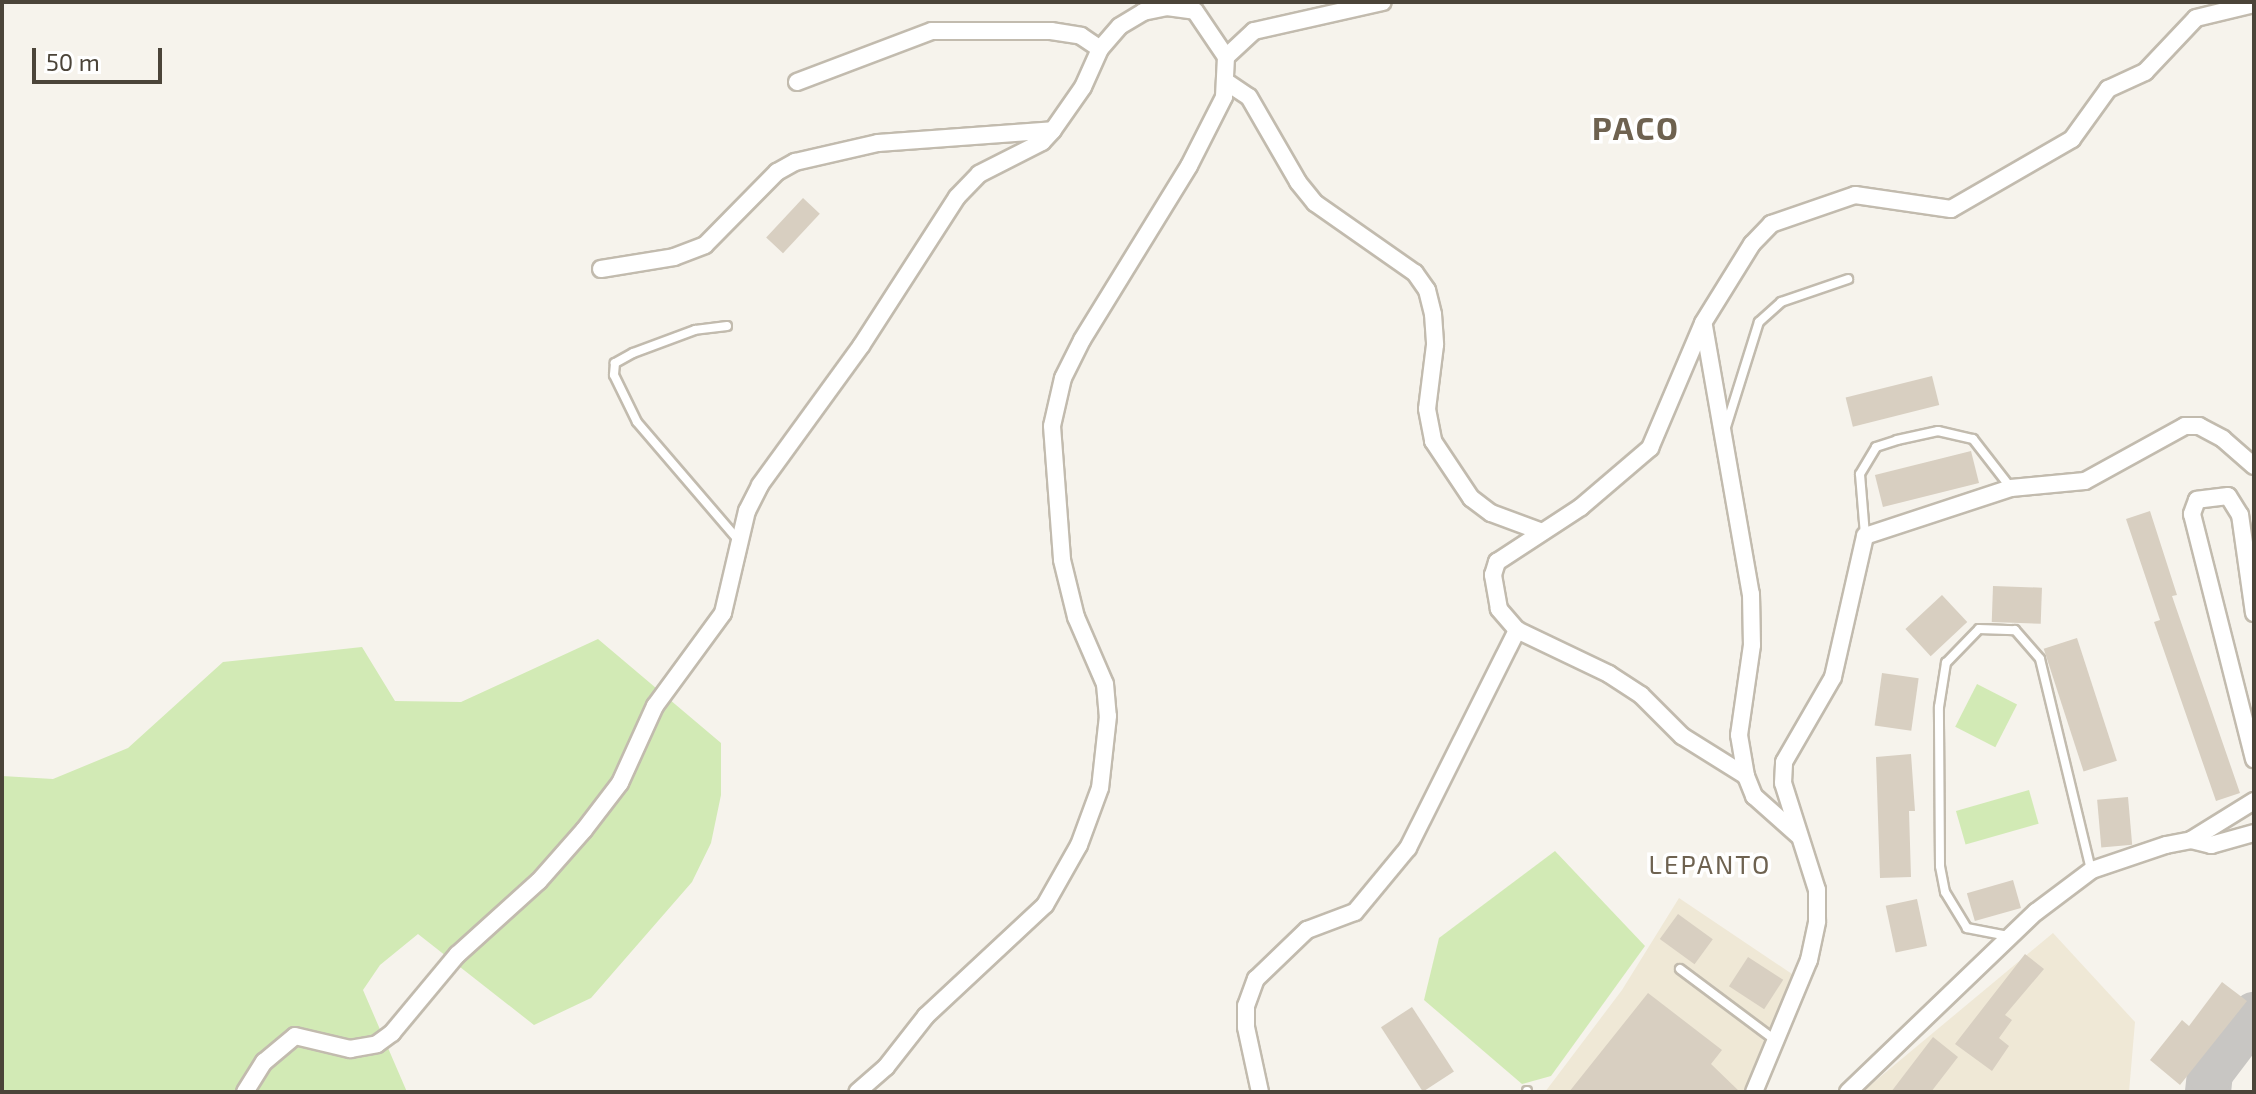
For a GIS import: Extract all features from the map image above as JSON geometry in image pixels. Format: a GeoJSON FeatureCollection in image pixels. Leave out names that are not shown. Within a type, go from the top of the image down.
{"type":"FeatureCollection","features":[{"type":"Feature","properties":{"kind":"street"},"geometry":{"type":"LineString","coordinates":[[1226,57],[1254,31],[1383,2]]}},
{"type":"Feature","properties":{"kind":"street"},"geometry":{"type":"LineString","coordinates":[[245,1092],[264,1062],[295,1036],[350,1049],[377,1044],[408,1016],[457,955],[539,881],[620,783],[655,706],[723,613],[747,511],[760,485],[861,346],[957,197],[979,174],[1042,142],[1083,87],[1100,49],[1120,26],[1143,12],[1167,4],[1195,11],[1226,57],[1228,83],[1189,166],[1082,340],[1063,378],[1052,426],[1062,560],[1076,617],[1099,665],[1108,716],[1100,788],[1065,875],[1045,905],[926,1016],[886,1067],[857,1092]]}},
{"type":"Feature","properties":{"kind":"street"},"geometry":{"type":"LineString","coordinates":[[1746,776],[1682,736],[1619,681],[1517,630],[1499,609],[1493,575],[1507,550],[1542,532],[1635,466],[1650,448],[1703,323],[1752,244],[1771,224],[1855,195],[1951,209],[2072,139],[2108,89],[2145,72],[2196,18],[2254,4]]}},
{"type":"Feature","properties":{"kind":"street"},"geometry":{"type":"LineString","coordinates":[[797,82],[932,31],[1051,31],[1081,36],[1100,49]]}},
{"type":"Feature","properties":{"kind":"street"},"geometry":{"type":"LineString","coordinates":[[1228,83],[1249,97],[1298,182],[1315,203],[1415,273],[1427,290],[1433,314],[1435,345],[1427,409],[1433,441],[1471,498],[1491,513],[1542,532]]}},
{"type":"Feature","properties":{"kind":"street"},"geometry":{"type":"LineString","coordinates":[[601,269],[674,257],[705,245],[777,172],[795,162],[878,143],[1053,130]]}},
{"type":"Feature","properties":{"kind":"street"},"geometry":{"type":"LineString","coordinates":[[1703,323],[1751,594],[1752,645],[1739,735],[1746,776],[1754,796],[1800,836]]}},
{"type":"Feature","properties":{"kind":"street"},"geometry":{"type":"LineString","coordinates":[[1754,1092],[1809,960],[1817,921],[1817,890],[1783,783],[1784,762],[1833,677],[1865,536],[2011,488],[2085,481],[2185,426],[2199,426],[2223,439],[2254,466]]}},
{"type":"Feature","properties":{"kind":"street"},"geometry":{"type":"LineString","coordinates":[[2254,613],[2240,515],[2228,496],[2197,500],[2192,514],[2254,759]]}},
{"type":"Feature","properties":{"kind":"street"},"geometry":{"type":"LineString","coordinates":[[1260,1092],[1246,1027],[1246,1006],[1256,979],[1307,930],[1355,912],[1408,848],[1517,630]]}},
{"type":"Feature","properties":{"kind":"street"},"geometry":{"type":"LineString","coordinates":[[1848,1092],[2011,937],[2092,870],[2191,840],[2254,801]]}},
{"type":"Feature","properties":{"kind":"street"},"geometry":{"type":"LineString","coordinates":[[2191,840],[2211,845],[2254,833]]}},
{"type":"Feature","properties":{"kind":"lane"},"geometry":{"type":"LineString","coordinates":[[1724,435],[1759,322],[1781,302],[1848,279]]}},
{"type":"Feature","properties":{"kind":"lane"},"geometry":{"type":"LineString","coordinates":[[727,326],[695,330],[633,353],[615,363],[614,375],[637,422],[741,542]]}},
{"type":"Feature","properties":{"kind":"lane"},"geometry":{"type":"LineString","coordinates":[[1865,536],[1860,474],[1876,447],[1897,440],[1938,431],[1973,439],[2011,488]]}},
{"type":"Feature","properties":{"kind":"lane"},"geometry":{"type":"LineString","coordinates":[[2011,937],[1967,928],[1945,892],[1940,866],[1939,707],[1946,663],[1979,629],[2015,630],[2040,659],[2092,870]]}},
{"type":"Feature","properties":{"kind":"lane"},"geometry":{"type":"LineString","coordinates":[[1680,969],[1775,1040]]}},
{"type":"Feature","properties":{"kind":"shaded area"},"geometry":{"type":"Polygon","coordinates":[[[1679,898],[1792,974],[1748,1092],[1545,1092],[1622,990],[1679,898]]]}},
{"type":"Feature","properties":{"kind":"shaded area"},"geometry":{"type":"Polygon","coordinates":[[[2053,933],[2135,1022],[2129,1092],[1862,1092],[2053,933]]]}},
{"type":"Feature","properties":{"kind":"green space"},"geometry":{"type":"Polygon","coordinates":[[[598,639],[721,743],[721,795],[711,843],[692,882],[591,998],[534,1025],[418,934],[380,965],[363,990],[407,1092],[2,1092],[2,776],[53,779],[128,748],[223,662],[362,647],[395,701],[461,702],[598,639]]]}},
{"type":"Feature","properties":{"kind":"green space"},"geometry":{"type":"Polygon","coordinates":[[[1977,684],[2017,704],[1995,747],[1955,727],[1977,684]]]}},
{"type":"Feature","properties":{"kind":"green space"},"geometry":{"type":"Polygon","coordinates":[[[2029,790],[2039,824],[1966,845],[1956,811],[2029,790]]]}},
{"type":"Feature","properties":{"kind":"green space"},"geometry":{"type":"Polygon","coordinates":[[[1555,851],[1645,946],[1551,1076],[1522,1084],[1424,1000],[1439,938],[1555,851]]]}},
{"type":"Feature","properties":{"kind":"building"},"geometry":{"type":"Polygon","coordinates":[[[803,198],[820,214],[783,253],[766,237],[803,198]]]}},
{"type":"Feature","properties":{"kind":"building"},"geometry":{"type":"Polygon","coordinates":[[[1932,376],[1939,405],[1853,427],[1846,398],[1932,376]]]}},
{"type":"Feature","properties":{"kind":"building"},"geometry":{"type":"Polygon","coordinates":[[[1971,451],[1979,483],[1883,507],[1875,475],[1971,451]]]}},
{"type":"Feature","properties":{"kind":"building"},"geometry":{"type":"Polygon","coordinates":[[[2150,511],[2177,595],[2172,596],[2240,793],[2216,801],[2154,622],[2160,620],[2126,519],[2150,511]]]}},
{"type":"Feature","properties":{"kind":"building"},"geometry":{"type":"Polygon","coordinates":[[[1993,586],[2042,588],[2041,624],[1992,622],[1993,586]]]}},
{"type":"Feature","properties":{"kind":"building"},"geometry":{"type":"Polygon","coordinates":[[[1942,595],[1967,622],[1931,656],[1905,629],[1942,595]]]}},
{"type":"Feature","properties":{"kind":"building"},"geometry":{"type":"Polygon","coordinates":[[[2077,638],[2117,761],[2084,772],[2044,649],[2077,638]]]}},
{"type":"Feature","properties":{"kind":"building"},"geometry":{"type":"Polygon","coordinates":[[[1882,673],[1919,678],[1911,731],[1875,725],[1882,673]]]}},
{"type":"Feature","properties":{"kind":"building"},"geometry":{"type":"Polygon","coordinates":[[[1911,754],[1915,811],[1909,811],[1911,877],[1880,878],[1876,757],[1911,754]]]}},
{"type":"Feature","properties":{"kind":"building"},"geometry":{"type":"Polygon","coordinates":[[[2128,797],[2132,845],[2101,848],[2097,800],[2128,797]]]}},
{"type":"Feature","properties":{"kind":"building"},"geometry":{"type":"Polygon","coordinates":[[[2013,880],[2021,908],[1975,921],[1967,893],[2013,880]]]}},
{"type":"Feature","properties":{"kind":"building"},"geometry":{"type":"Polygon","coordinates":[[[1917,899],[1927,946],[1896,953],[1886,906],[1917,899]]]}},
{"type":"Feature","properties":{"kind":"building"},"geometry":{"type":"Polygon","coordinates":[[[1678,914],[1713,939],[1695,964],[1660,939],[1678,914]]]}},
{"type":"Feature","properties":{"kind":"building"},"geometry":{"type":"Polygon","coordinates":[[[2025,954],[2044,969],[2005,1015],[2012,1020],[1999,1038],[2009,1046],[1992,1071],[1955,1044],[2025,954]]]}},
{"type":"Feature","properties":{"kind":"building"},"geometry":{"type":"Polygon","coordinates":[[[1748,957],[1783,980],[1764,1009],[1729,986],[1748,957]]]}},
{"type":"Feature","properties":{"kind":"building"},"geometry":{"type":"Polygon","coordinates":[[[2222,982],[2247,1001],[2180,1085],[2150,1060],[2182,1020],[2189,1026],[2222,982]]]}},
{"type":"Feature","properties":{"kind":"building"},"geometry":{"type":"Polygon","coordinates":[[[1648,993],[1722,1050],[1711,1064],[1740,1092],[1569,1092],[1648,993]]]}},
{"type":"Feature","properties":{"kind":"building"},"geometry":{"type":"Polygon","coordinates":[[[1412,1007],[1454,1072],[1423,1092],[1381,1027],[1412,1007]]]}},
{"type":"Feature","properties":{"kind":"building"},"geometry":{"type":"Polygon","coordinates":[[[1933,1037],[1958,1057],[1931,1092],[1891,1092],[1933,1037]]]}},
{"type":"Feature","properties":{"kind":"taxiway"},"geometry":{"type":"LineString","coordinates":[[2208,1092],[2210,1073],[2254,1015]]}},
{"type":"Feature","properties":{"kind":"district","name":"PACO"},"geometry":{"type":"Point","coordinates":[1636,127]}},
{"type":"Feature","properties":{"kind":"district","name":"LEPANTO"},"geometry":{"type":"Point","coordinates":[1710,864]}}]}
